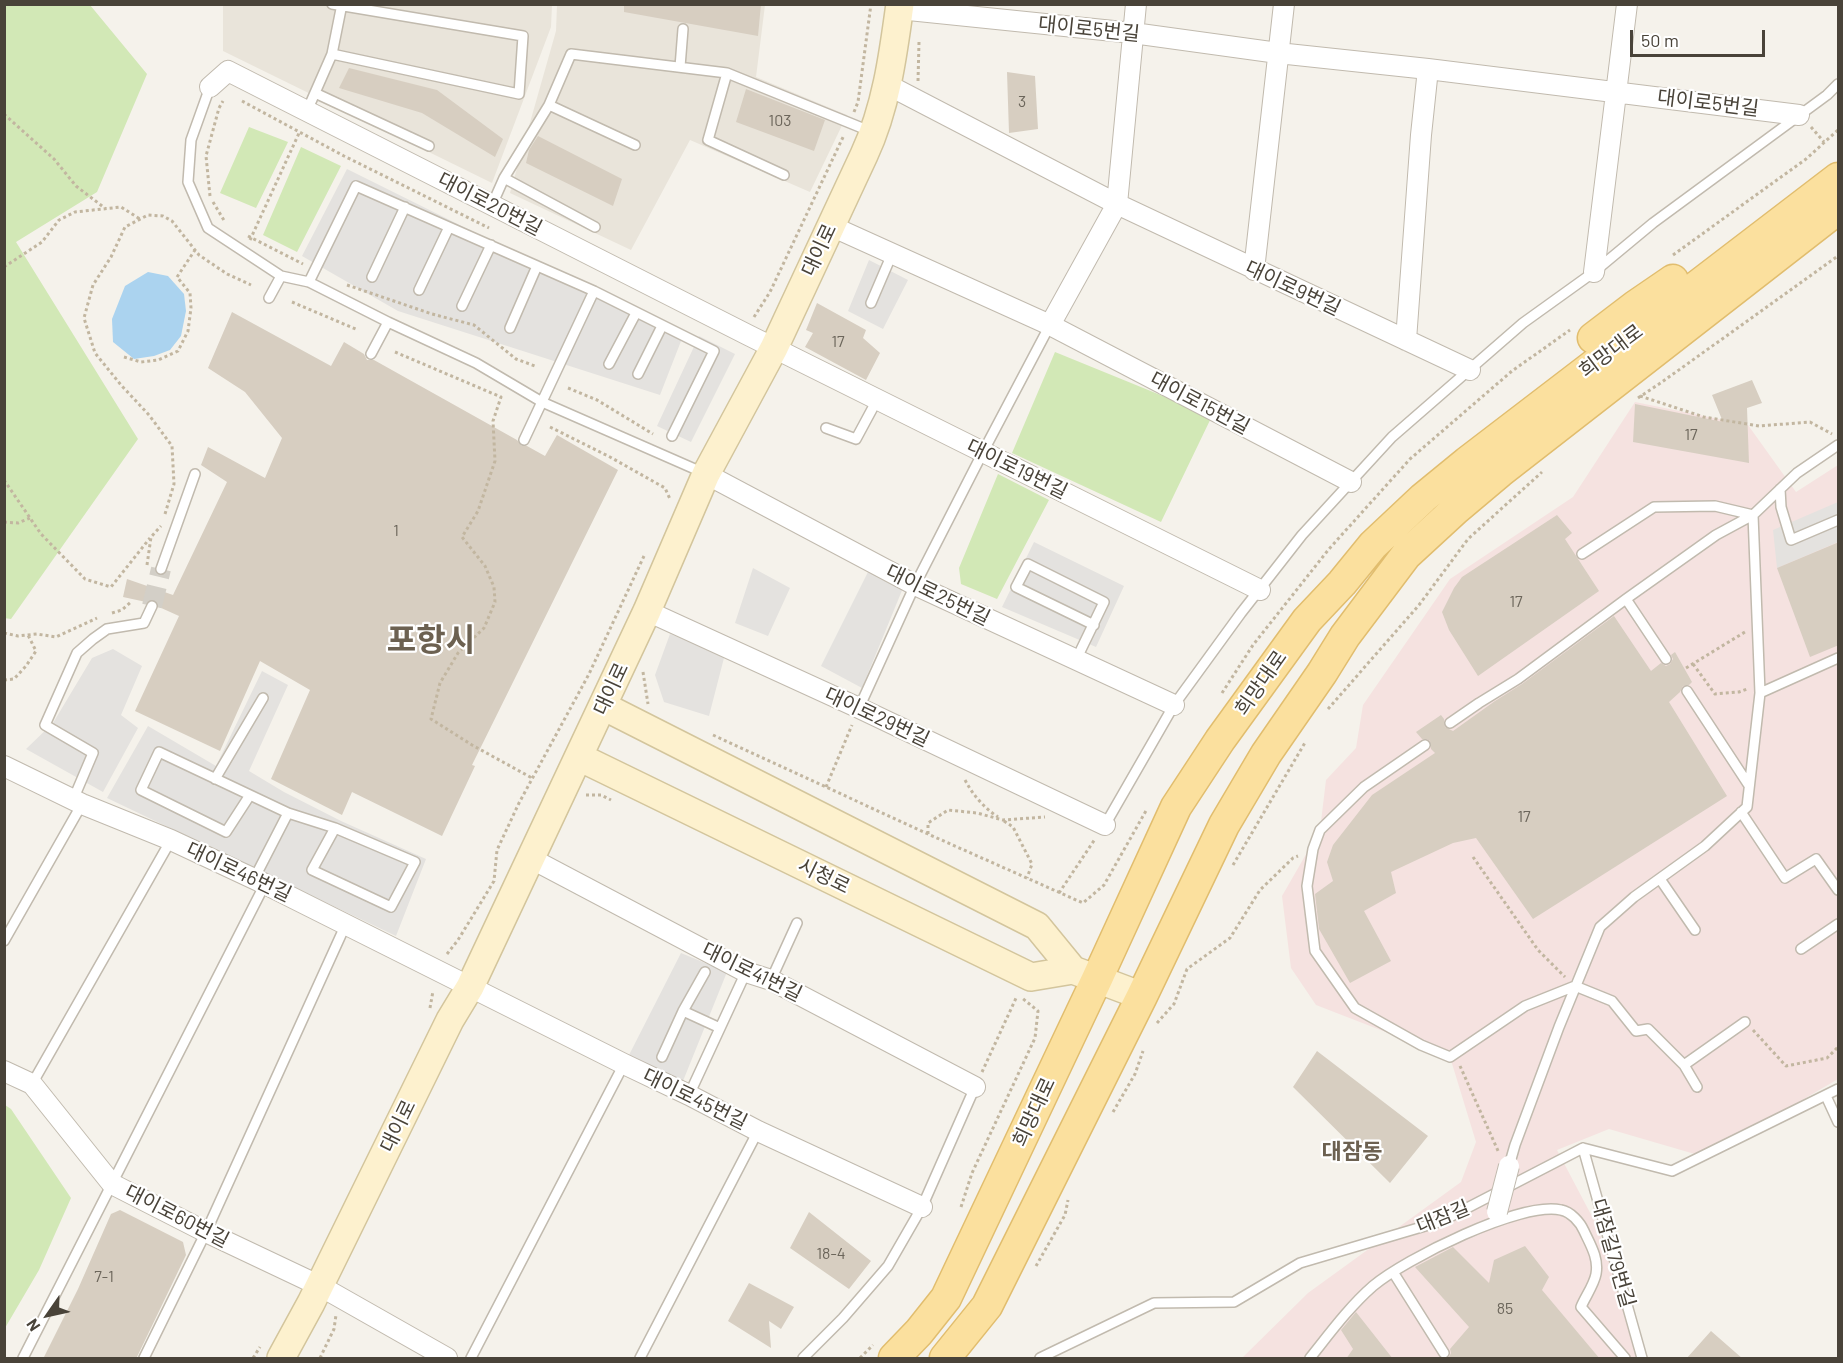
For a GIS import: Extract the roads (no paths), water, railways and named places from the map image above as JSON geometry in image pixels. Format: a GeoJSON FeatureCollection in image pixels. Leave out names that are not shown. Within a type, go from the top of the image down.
{"type":"FeatureCollection","features":[{"type":"Feature","properties":{"kind":"main road"},"geometry":{"type":"LineString","coordinates":[[1514,424],[1515,408],[1522,394],[1635,306],[1839,166]]}},
{"type":"Feature","properties":{"kind":"main road","name":"희망대로"},"geometry":{"type":"LineString","coordinates":[[885,1350],[919,1332],[946,1298],[1085,974],[1176,807],[1307,620],[1342,583],[1373,545],[1432,491],[1514,424],[1839,178]]}},
{"type":"Feature","properties":{"kind":"main road","name":"희망대로"},"geometry":{"type":"LineString","coordinates":[[945,1359],[987,1305],[1142,996],[1224,825],[1266,754],[1345,636],[1406,555],[1500,472],[1536,460],[1839,209]]}},
{"type":"Feature","properties":{"kind":"main road"},"geometry":{"type":"LineString","coordinates":[[1536,460],[1839,232]]}},
{"type":"Feature","properties":{"kind":"street"},"geometry":{"type":"LineString","coordinates":[[1050,325],[1117,204],[1136,4]]}},
{"type":"Feature","properties":{"kind":"street"},"geometry":{"type":"LineString","coordinates":[[1254,270],[1284,4]]}},
{"type":"Feature","properties":{"kind":"street"},"geometry":{"type":"LineString","coordinates":[[1594,272],[1627,4]]}},
{"type":"Feature","properties":{"kind":"street","name":"대이로5번길"},"geometry":{"type":"LineString","coordinates":[[900,7],[1133,33],[1278,53],[1428,69],[1799,115]]}},
{"type":"Feature","properties":{"kind":"street","name":"대이로"},"geometry":{"type":"LineString","coordinates":[[281,1359],[320,1286],[450,1020],[470,987],[647,611],[706,474],[774,348],[874,133],[888,85],[900,7]]}},
{"type":"Feature","properties":{"kind":"street"},"geometry":{"type":"LineString","coordinates":[[1406,340],[1428,69]]}},
{"type":"Feature","properties":{"kind":"street","name":"대이로20번길"},"geometry":{"type":"LineString","coordinates":[[210,87],[228,71],[774,348]]}},
{"type":"Feature","properties":{"kind":"street","name":"대이로9번길"},"geometry":{"type":"LineString","coordinates":[[888,85],[1117,204],[1470,370]]}},
{"type":"Feature","properties":{"kind":"street","name":"대이로15번길"},"geometry":{"type":"LineString","coordinates":[[831,226],[1050,325],[1351,482]]}},
{"type":"Feature","properties":{"kind":"street","name":"대이로19번길"},"geometry":{"type":"LineString","coordinates":[[774,348],[1260,590]]}},
{"type":"Feature","properties":{"kind":"street","name":"대이로25번길"},"geometry":{"type":"LineString","coordinates":[[706,474],[915,585],[1174,705]]}},
{"type":"Feature","properties":{"kind":"street","name":"대이로29번길"},"geometry":{"type":"LineString","coordinates":[[647,611],[860,708],[1105,825]]}},
{"type":"Feature","properties":{"kind":"street"},"geometry":{"type":"LineString","coordinates":[[603,706],[1037,926],[1085,974],[1142,996]]}},
{"type":"Feature","properties":{"kind":"street","name":"시청로"},"geometry":{"type":"LineString","coordinates":[[579,757],[1031,977],[1085,974]]}},
{"type":"Feature","properties":{"kind":"street","name":"대이로46번길"},"geometry":{"type":"LineString","coordinates":[[4,766],[78,802],[171,840],[260,882],[470,987]]}},
{"type":"Feature","properties":{"kind":"street","name":"대이로41번길"},"geometry":{"type":"LineString","coordinates":[[530,858],[746,972],[771,980],[975,1087]]}},
{"type":"Feature","properties":{"kind":"street","name":"대이로45번길"},"geometry":{"type":"LineString","coordinates":[[470,987],[758,1131],[922,1207]]}},
{"type":"Feature","properties":{"kind":"street","name":"대이로60번길"},"geometry":{"type":"LineString","coordinates":[[4,1071],[32,1084],[112,1184],[320,1286],[447,1359]]}},
{"type":"Feature","properties":{"kind":"street"},"geometry":{"type":"LineString","coordinates":[[1496,1217],[1509,1166]]}},
{"type":"Feature","properties":{"kind":"lane"},"geometry":{"type":"LineString","coordinates":[[307,111],[332,54],[339,5],[523,36],[519,94],[332,54]]}},
{"type":"Feature","properties":{"kind":"lane"},"geometry":{"type":"LineString","coordinates":[[680,67],[683,29]]}},
{"type":"Feature","properties":{"kind":"lane"},"geometry":{"type":"LineString","coordinates":[[492,205],[504,178],[549,105],[571,54],[728,74],[874,133]]}},
{"type":"Feature","properties":{"kind":"lane"},"geometry":{"type":"LineString","coordinates":[[728,74],[708,140],[784,176]]}},
{"type":"Feature","properties":{"kind":"lane"},"geometry":{"type":"LineString","coordinates":[[1105,825],[1174,705],[1302,535],[1392,437],[1523,323],[1594,272],[1653,223],[1839,84]]}},
{"type":"Feature","properties":{"kind":"lane"},"geometry":{"type":"LineString","coordinates":[[210,87],[190,140],[188,182],[208,228],[281,276],[309,282],[476,363],[542,402],[706,474]]}},
{"type":"Feature","properties":{"kind":"lane"},"geometry":{"type":"LineString","coordinates":[[315,93],[429,146]]}},
{"type":"Feature","properties":{"kind":"lane"},"geometry":{"type":"LineString","coordinates":[[549,105],[635,145]]}},
{"type":"Feature","properties":{"kind":"lane"},"geometry":{"type":"LineString","coordinates":[[504,178],[595,227]]}},
{"type":"Feature","properties":{"kind":"lane"},"geometry":{"type":"LineString","coordinates":[[309,282],[356,186],[594,291],[714,351],[672,436]]}},
{"type":"Feature","properties":{"kind":"lane"},"geometry":{"type":"LineString","coordinates":[[372,277],[405,207]]}},
{"type":"Feature","properties":{"kind":"lane"},"geometry":{"type":"LineString","coordinates":[[419,290],[449,227]]}},
{"type":"Feature","properties":{"kind":"lane"},"geometry":{"type":"LineString","coordinates":[[462,306],[491,245]]}},
{"type":"Feature","properties":{"kind":"lane"},"geometry":{"type":"LineString","coordinates":[[871,303],[892,254]]}},
{"type":"Feature","properties":{"kind":"lane"},"geometry":{"type":"LineString","coordinates":[[510,328],[537,266]]}},
{"type":"Feature","properties":{"kind":"lane"},"geometry":{"type":"LineString","coordinates":[[269,298],[281,276]]}},
{"type":"Feature","properties":{"kind":"lane"},"geometry":{"type":"LineString","coordinates":[[524,440],[594,291]]}},
{"type":"Feature","properties":{"kind":"lane"},"geometry":{"type":"LineString","coordinates":[[609,364],[636,313]]}},
{"type":"Feature","properties":{"kind":"lane"},"geometry":{"type":"LineString","coordinates":[[371,354],[388,322]]}},
{"type":"Feature","properties":{"kind":"lane"},"geometry":{"type":"LineString","coordinates":[[860,708],[915,585],[1050,325]]}},
{"type":"Feature","properties":{"kind":"lane"},"geometry":{"type":"LineString","coordinates":[[638,374],[662,326]]}},
{"type":"Feature","properties":{"kind":"lane"},"geometry":{"type":"LineString","coordinates":[[826,428],[856,439],[877,400]]}},
{"type":"Feature","properties":{"kind":"lane"},"geometry":{"type":"LineString","coordinates":[[1450,723],[1518,679],[1716,535],[1753,515],[1797,473],[1839,445]]}},
{"type":"Feature","properties":{"kind":"lane"},"geometry":{"type":"LineString","coordinates":[[161,569],[195,474]]}},
{"type":"Feature","properties":{"kind":"lane"},"geometry":{"type":"LineString","coordinates":[[1780,489],[1781,507],[1791,540],[1839,520]]}},
{"type":"Feature","properties":{"kind":"lane"},"geometry":{"type":"LineString","coordinates":[[1582,554],[1654,507],[1715,506],[1753,515]]}},
{"type":"Feature","properties":{"kind":"lane"},"geometry":{"type":"LineString","coordinates":[[1509,1166],[1575,987],[1600,927],[1634,897],[1705,846],[1747,807],[1760,688],[1753,515]]}},
{"type":"Feature","properties":{"kind":"lane"},"geometry":{"type":"LineString","coordinates":[[1076,660],[1094,625],[1104,602],[1028,564],[1016,587],[1094,625]]}},
{"type":"Feature","properties":{"kind":"lane"},"geometry":{"type":"LineString","coordinates":[[1626,599],[1666,659]]}},
{"type":"Feature","properties":{"kind":"lane"},"geometry":{"type":"LineString","coordinates":[[4,941],[78,802],[93,753],[45,725],[77,653],[107,629],[144,623],[152,606]]}},
{"type":"Feature","properties":{"kind":"lane"},"geometry":{"type":"LineString","coordinates":[[1760,688],[1839,658]]}},
{"type":"Feature","properties":{"kind":"lane"},"geometry":{"type":"LineString","coordinates":[[1687,691],[1749,783]]}},
{"type":"Feature","properties":{"kind":"lane"},"geometry":{"type":"LineString","coordinates":[[215,779],[263,698]]}},
{"type":"Feature","properties":{"kind":"lane"},"geometry":{"type":"LineString","coordinates":[[1425,745],[1364,787],[1320,830],[1313,849],[1307,886],[1315,951],[1355,1008],[1420,1045],[1450,1057],[1526,1006],[1575,987],[1612,1001],[1636,1031],[1648,1029],[1684,1065],[1697,1087]]}},
{"type":"Feature","properties":{"kind":"lane"},"geometry":{"type":"LineString","coordinates":[[250,795],[226,832],[141,790],[159,752],[215,779],[250,795],[288,813],[335,828],[415,862],[392,906],[312,870],[335,828]]}},
{"type":"Feature","properties":{"kind":"lane"},"geometry":{"type":"LineString","coordinates":[[1741,812],[1785,878],[1816,859],[1839,890]]}},
{"type":"Feature","properties":{"kind":"lane"},"geometry":{"type":"LineString","coordinates":[[23,1359],[112,1184],[260,882],[288,813]]}},
{"type":"Feature","properties":{"kind":"lane"},"geometry":{"type":"LineString","coordinates":[[32,1084],[171,840]]}},
{"type":"Feature","properties":{"kind":"lane"},"geometry":{"type":"LineString","coordinates":[[1660,879],[1695,930]]}},
{"type":"Feature","properties":{"kind":"lane"},"geometry":{"type":"LineString","coordinates":[[771,980],[797,923]]}},
{"type":"Feature","properties":{"kind":"lane"},"geometry":{"type":"LineString","coordinates":[[144,1359],[206,1232],[346,924]]}},
{"type":"Feature","properties":{"kind":"lane"},"geometry":{"type":"LineString","coordinates":[[1801,949],[1839,924]]}},
{"type":"Feature","properties":{"kind":"lane"},"geometry":{"type":"LineString","coordinates":[[662,1057],[683,1011],[705,972]]}},
{"type":"Feature","properties":{"kind":"lane"},"geometry":{"type":"LineString","coordinates":[[689,1095],[746,972]]}},
{"type":"Feature","properties":{"kind":"lane"},"geometry":{"type":"LineString","coordinates":[[683,1011],[720,1028]]}},
{"type":"Feature","properties":{"kind":"lane"},"geometry":{"type":"LineString","coordinates":[[1684,1065],[1745,1022]]}},
{"type":"Feature","properties":{"kind":"lane"},"geometry":{"type":"LineString","coordinates":[[471,1359],[624,1064]]}},
{"type":"Feature","properties":{"kind":"lane"},"geometry":{"type":"LineString","coordinates":[[803,1359],[843,1318],[888,1266],[922,1207],[975,1087]]}},
{"type":"Feature","properties":{"kind":"lane"},"geometry":{"type":"LineString","coordinates":[[1583,1148],[1671,1171],[1839,1089]]}},
{"type":"Feature","properties":{"kind":"lane"},"geometry":{"type":"LineString","coordinates":[[1826,1096],[1839,1122]]}},
{"type":"Feature","properties":{"kind":"lane"},"geometry":{"type":"LineString","coordinates":[[639,1359],[758,1131]]}},
{"type":"Feature","properties":{"kind":"lane","name":"대잠길"},"geometry":{"type":"LineString","coordinates":[[1040,1359],[1154,1303],[1234,1302],[1300,1263],[1442,1221],[1583,1148]]}},
{"type":"Feature","properties":{"kind":"lane","name":"대잠길79번길"},"geometry":{"type":"LineString","coordinates":[[1583,1148],[1642,1359]]}},
{"type":"Feature","properties":{"kind":"lane"},"geometry":{"type":"LineString","coordinates":[[1310,1359],[1343,1316],[1374,1286],[1407,1262],[1496,1217],[1538,1209],[1563,1210],[1580,1222],[1595,1253],[1596,1274],[1581,1307],[1625,1359]]}},
{"type":"Feature","properties":{"kind":"lane"},"geometry":{"type":"LineString","coordinates":[[1393,1272],[1444,1353]]}},
{"type":"Feature","properties":{"kind":"water"},"geometry":{"type":"Polygon","coordinates":[[[148,272],[168,276],[184,294],[186,311],[181,336],[170,350],[154,356],[134,359],[113,342],[112,319],[125,286],[148,272]]]}},
{"type":"Feature","properties":{"kind":"tunnel"},"geometry":{"type":"LineString","coordinates":[[152,606],[161,569]]}},
{"type":"Feature","properties":{"kind":"district","name":"포항시"},"geometry":{"type":"Point","coordinates":[431,640]}},
{"type":"Feature","properties":{"kind":"district","name":"대잠동"},"geometry":{"type":"Point","coordinates":[1352,1152]}}]}
